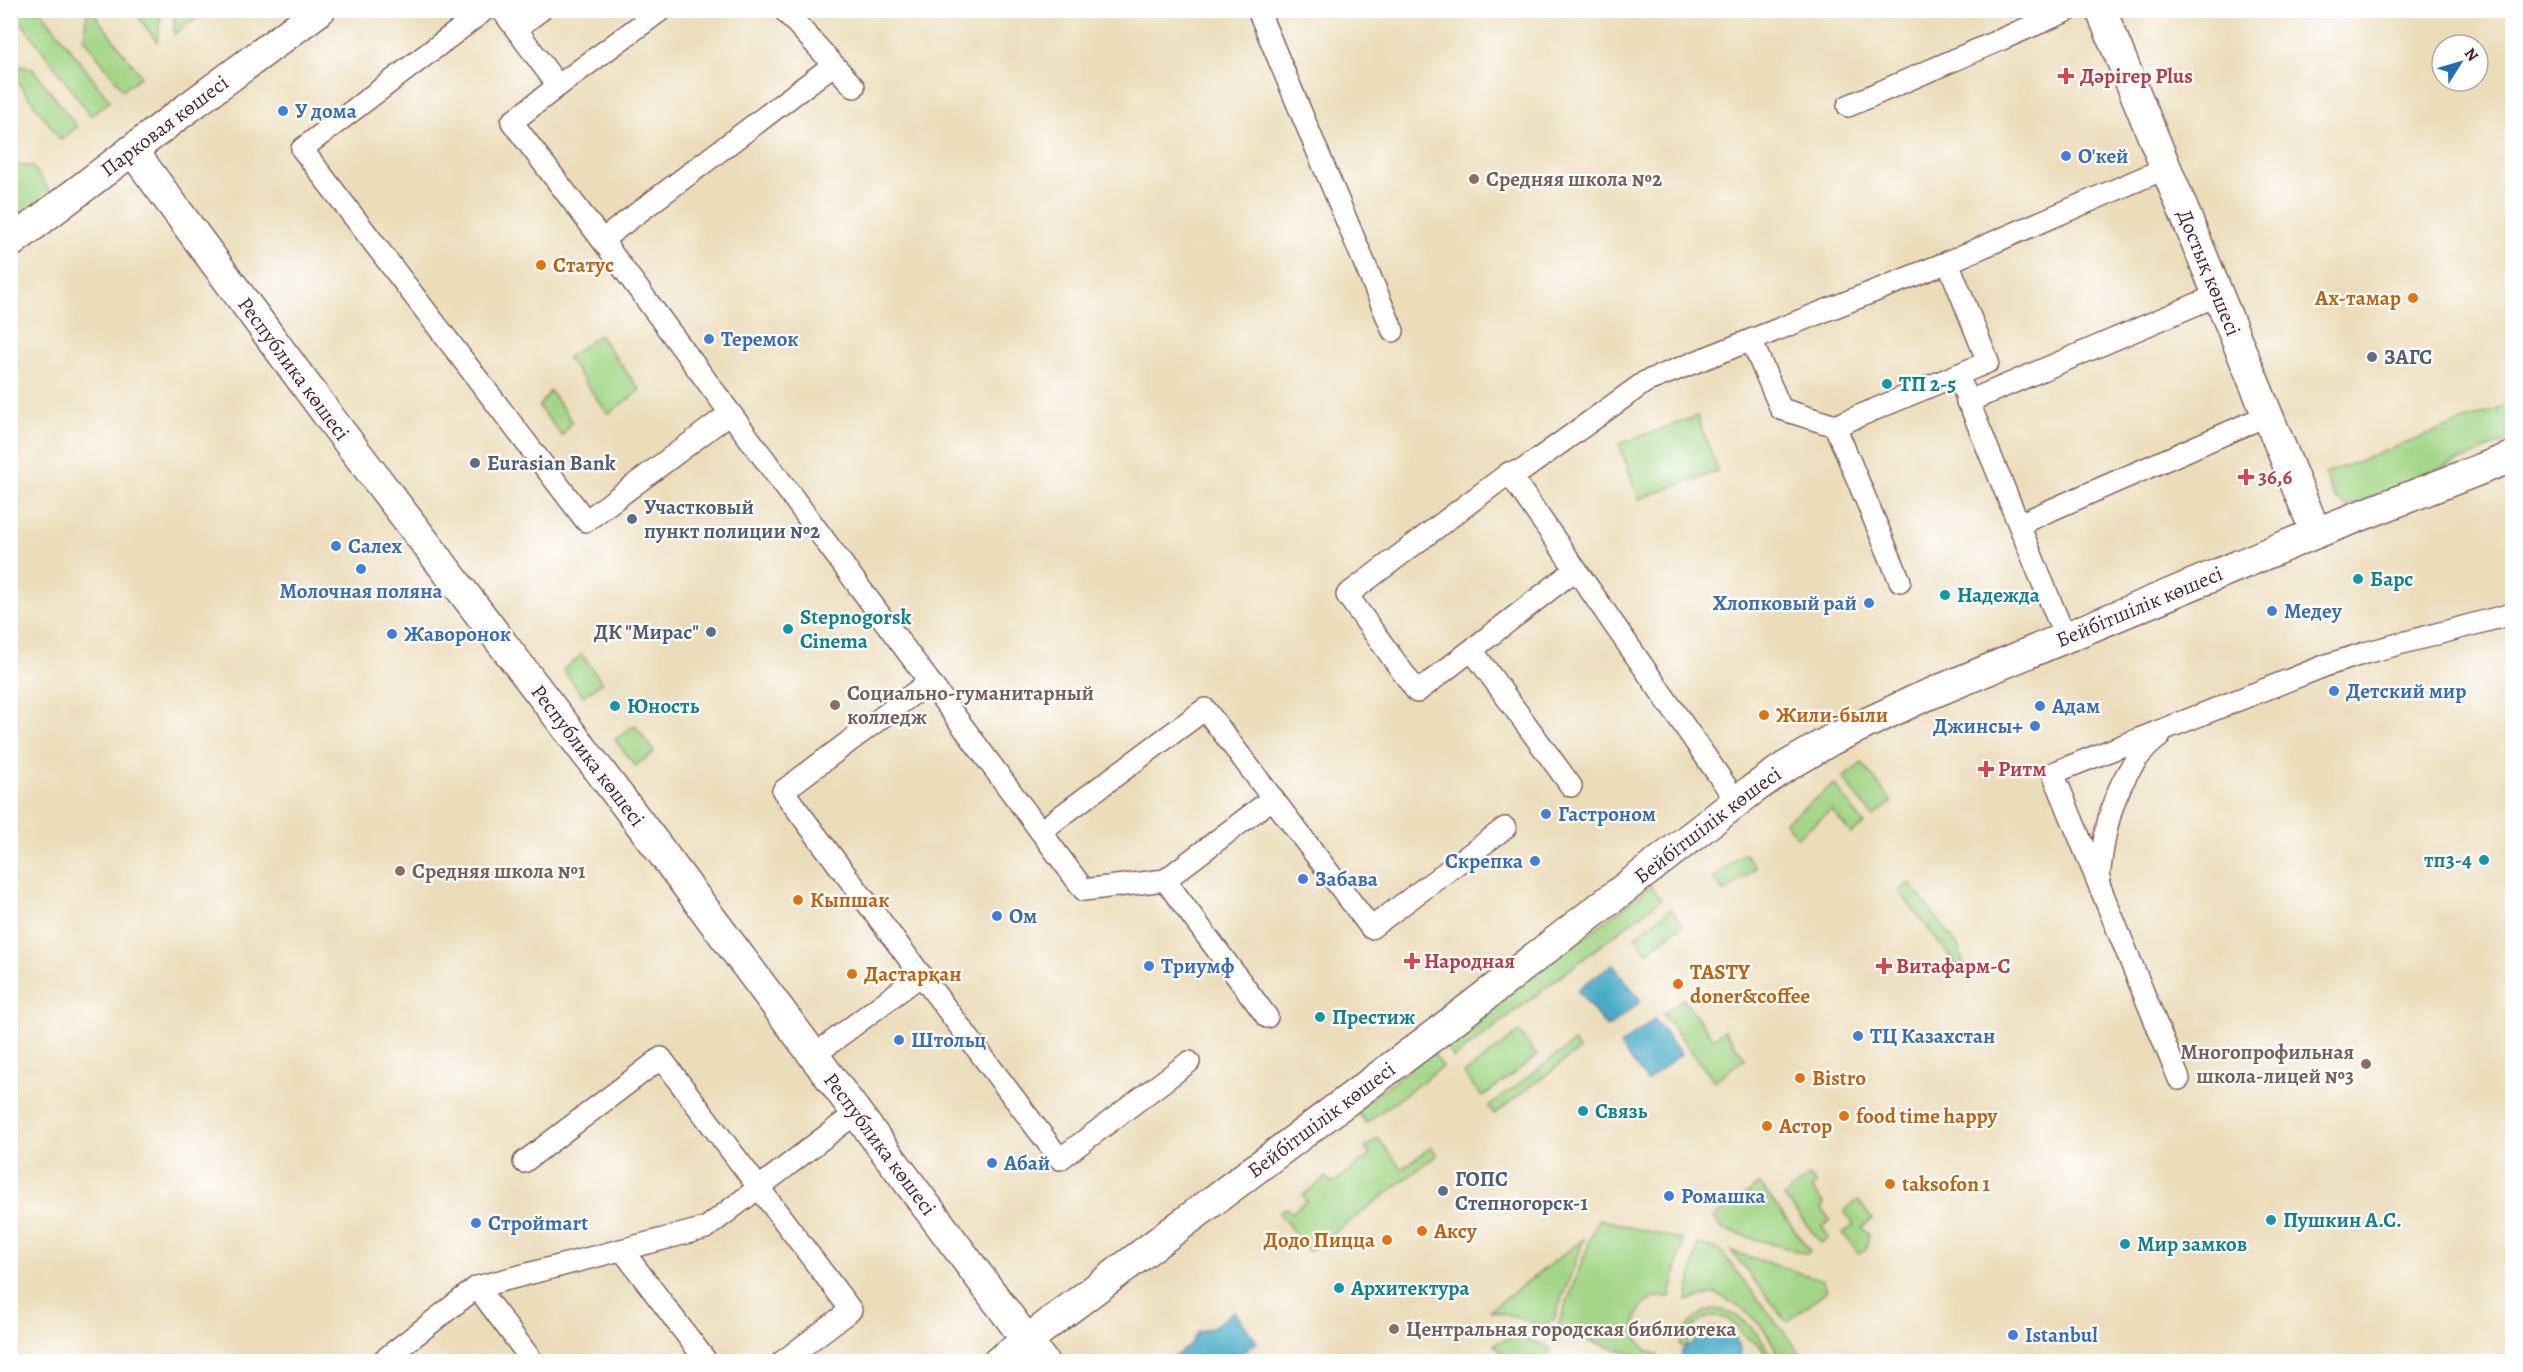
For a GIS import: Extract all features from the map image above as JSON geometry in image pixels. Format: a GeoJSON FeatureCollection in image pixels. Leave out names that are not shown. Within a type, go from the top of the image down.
{"type":"FeatureCollection","features":[{"type":"Feature","properties":{"kind":"street","name":"Парковая көшесі"},"geometry":{"type":"LineString","coordinates":[[10,243],[320,10]]}},
{"type":"Feature","properties":{"kind":"street"},"geometry":{"type":"LineString","coordinates":[[485,10],[302,149],[586,521],[729,414]]}},
{"type":"Feature","properties":{"kind":"street"},"geometry":{"type":"LineString","coordinates":[[502,10],[558,86]]}},
{"type":"Feature","properties":{"kind":"street"},"geometry":{"type":"LineString","coordinates":[[516,29],[541,10]]}},
{"type":"Feature","properties":{"kind":"street"},"geometry":{"type":"LineString","coordinates":[[661,10],[512,122],[1084,890],[1165,880],[1273,798]]}},
{"type":"Feature","properties":{"kind":"street"},"geometry":{"type":"LineString","coordinates":[[784,10],[854,87]]}},
{"type":"Feature","properties":{"kind":"street"},"geometry":{"type":"LineString","coordinates":[[1258,10],[1392,331]]}},
{"type":"Feature","properties":{"kind":"street"},"geometry":{"type":"LineString","coordinates":[[1848,106],[2069,10]]}},
{"type":"Feature","properties":{"kind":"street","name":"Достық көшесі"},"geometry":{"type":"LineString","coordinates":[[2101,10],[2316,533]]}},
{"type":"Feature","properties":{"kind":"street"},"geometry":{"type":"LineString","coordinates":[[602,240],[833,65]]}},
{"type":"Feature","properties":{"kind":"street","name":"Республика көшесі"},"geometry":{"type":"LineString","coordinates":[[132,150],[333,422],[661,852],[1035,1351]]}},
{"type":"Feature","properties":{"kind":"street"},"geometry":{"type":"LineString","coordinates":[[1575,570],[1418,692],[1347,595],[1509,473],[1522,470],[1645,382],[1948,262],[2166,168]]}},
{"type":"Feature","properties":{"kind":"street"},"geometry":{"type":"LineString","coordinates":[[1750,340],[1781,409],[1835,426],[1988,362],[1948,262]]}},
{"type":"Feature","properties":{"kind":"street"},"geometry":{"type":"LineString","coordinates":[[1967,402],[2218,295]]}},
{"type":"Feature","properties":{"kind":"street"},"geometry":{"type":"LineString","coordinates":[[1958,376],[2065,637]]}},
{"type":"Feature","properties":{"kind":"street"},"geometry":{"type":"LineString","coordinates":[[2019,524],[2268,415]]}},
{"type":"Feature","properties":{"kind":"street"},"geometry":{"type":"LineString","coordinates":[[1835,426],[1900,581]]}},
{"type":"Feature","properties":{"kind":"street","name":"Бейбітшілік көшесі"},"geometry":{"type":"LineString","coordinates":[[998,1362],[1035,1351],[1437,1033],[1737,802],[1807,753],[1886,712],[2316,533],[2512,457]]}},
{"type":"Feature","properties":{"kind":"street"},"geometry":{"type":"LineString","coordinates":[[1509,473],[1737,802]]}},
{"type":"Feature","properties":{"kind":"street"},"geometry":{"type":"LineString","coordinates":[[2179,1079],[2053,773],[2327,665],[2512,614]]}},
{"type":"Feature","properties":{"kind":"street"},"geometry":{"type":"LineString","coordinates":[[1472,650],[1571,786]]}},
{"type":"Feature","properties":{"kind":"street"},"geometry":{"type":"LineString","coordinates":[[929,682],[783,791],[1060,1159],[1189,1062]]}},
{"type":"Feature","properties":{"kind":"street"},"geometry":{"type":"LineString","coordinates":[[1041,831],[1205,709],[1371,928],[1505,828]]}},
{"type":"Feature","properties":{"kind":"street"},"geometry":{"type":"LineString","coordinates":[[2099,882],[2102,850],[2109,816],[2126,774],[2140,754],[2178,724]]}},
{"type":"Feature","properties":{"kind":"street"},"geometry":{"type":"LineString","coordinates":[[1165,880],[1267,1017]]}},
{"type":"Feature","properties":{"kind":"street"},"geometry":{"type":"LineString","coordinates":[[813,1056],[921,975]]}},
{"type":"Feature","properties":{"kind":"street"},"geometry":{"type":"LineString","coordinates":[[524,1162],[661,1058],[851,1311],[782,1362]]}},
{"type":"Feature","properties":{"kind":"street"},"geometry":{"type":"LineString","coordinates":[[381,1362],[477,1287],[623,1251],[706,1227],[856,1113]]}},
{"type":"Feature","properties":{"kind":"street"},"geometry":{"type":"LineString","coordinates":[[623,1251],[707,1362]]}},
{"type":"Feature","properties":{"kind":"street"},"geometry":{"type":"LineString","coordinates":[[477,1287],[533,1362]]}},
{"type":"Feature","properties":{"kind":"green space"},"geometry":{"type":"Polygon","coordinates":[[[87,10],[92,11],[141,76],[123,90],[84,38],[87,10]]]}},
{"type":"Feature","properties":{"kind":"green space"},"geometry":{"type":"Polygon","coordinates":[[[180,10],[207,11],[174,34],[174,15],[180,10]]]}},
{"type":"Feature","properties":{"kind":"green space"},"geometry":{"type":"Polygon","coordinates":[[[13,11],[41,11],[110,101],[91,116],[13,11]]]}},
{"type":"Feature","properties":{"kind":"green space"},"geometry":{"type":"Polygon","coordinates":[[[134,11],[155,11],[161,18],[157,42],[134,11]]]}},
{"type":"Feature","properties":{"kind":"green space"},"geometry":{"type":"Polygon","coordinates":[[[11,65],[32,68],[77,127],[61,140],[11,73],[11,65]]]}},
{"type":"Feature","properties":{"kind":"green space"},"geometry":{"type":"Polygon","coordinates":[[[13,165],[32,166],[53,195],[11,227],[11,167],[13,165]]]}},
{"type":"Feature","properties":{"kind":"green space"},"geometry":{"type":"Polygon","coordinates":[[[599,335],[640,390],[608,414],[567,358],[599,335]]]}},
{"type":"Feature","properties":{"kind":"green space"},"geometry":{"type":"Polygon","coordinates":[[[550,391],[572,421],[562,436],[539,407],[550,391]]]}},
{"type":"Feature","properties":{"kind":"green space"},"geometry":{"type":"Polygon","coordinates":[[[2512,403],[2512,439],[2347,507],[2334,497],[2324,474],[2512,403]]]}},
{"type":"Feature","properties":{"kind":"green space"},"geometry":{"type":"Polygon","coordinates":[[[1697,416],[1718,471],[1639,499],[1619,444],[1697,416]]]}},
{"type":"Feature","properties":{"kind":"green space"},"geometry":{"type":"Polygon","coordinates":[[[582,655],[602,682],[583,696],[563,670],[582,655]]]}},
{"type":"Feature","properties":{"kind":"green space"},"geometry":{"type":"Polygon","coordinates":[[[635,725],[654,752],[635,766],[615,740],[635,725]]]}},
{"type":"Feature","properties":{"kind":"green space"},"geometry":{"type":"Polygon","coordinates":[[[1862,763],[1892,802],[1873,817],[1843,778],[1862,763]]]}},
{"type":"Feature","properties":{"kind":"green space"},"geometry":{"type":"Polygon","coordinates":[[[1834,784],[1864,824],[1851,834],[1832,810],[1797,837],[1785,822],[1834,784]]]}},
{"type":"Feature","properties":{"kind":"green space"},"geometry":{"type":"Polygon","coordinates":[[[1744,853],[1756,868],[1724,893],[1713,877],[1744,853]]]}},
{"type":"Feature","properties":{"kind":"green space"},"geometry":{"type":"Polygon","coordinates":[[[1910,883],[1958,946],[1970,983],[1899,891],[1910,883]]]}},
{"type":"Feature","properties":{"kind":"green space"},"geometry":{"type":"Polygon","coordinates":[[[1651,886],[1661,899],[1454,1058],[1443,1044],[1651,886]]]}},
{"type":"Feature","properties":{"kind":"green space"},"geometry":{"type":"Polygon","coordinates":[[[1671,909],[1683,924],[1647,952],[1635,937],[1671,909]]]}},
{"type":"Feature","properties":{"kind":"green space"},"geometry":{"type":"Polygon","coordinates":[[[1683,999],[1713,1038],[1724,1030],[1745,1058],[1714,1081],[1663,1014],[1683,999]]]}},
{"type":"Feature","properties":{"kind":"green space"},"geometry":{"type":"Polygon","coordinates":[[[1519,1032],[1537,1056],[1482,1097],[1464,1074],[1519,1032]]]}},
{"type":"Feature","properties":{"kind":"green space"},"geometry":{"type":"Polygon","coordinates":[[[1574,1042],[1579,1050],[1494,1114],[1488,1107],[1574,1042]]]}},
{"type":"Feature","properties":{"kind":"green space"},"geometry":{"type":"Polygon","coordinates":[[[1432,1052],[1443,1066],[1366,1123],[1356,1110],[1432,1052]]]}},
{"type":"Feature","properties":{"kind":"green space"},"geometry":{"type":"Polygon","coordinates":[[[1378,1138],[1402,1169],[1431,1147],[1437,1155],[1309,1252],[1279,1213],[1286,1208],[1291,1213],[1306,1201],[1303,1195],[1326,1177],[1332,1184],[1370,1155],[1365,1148],[1378,1138]]]}},
{"type":"Feature","properties":{"kind":"green space"},"geometry":{"type":"Polygon","coordinates":[[[1809,1176],[1816,1184],[1811,1188],[1824,1204],[1821,1208],[1830,1220],[1822,1227],[1829,1237],[1821,1243],[1784,1196],[1809,1176]]]}},
{"type":"Feature","properties":{"kind":"green space"},"geometry":{"type":"Polygon","coordinates":[[[1760,1184],[1810,1251],[1807,1254],[1721,1229],[1713,1218],[1760,1184]]]}},
{"type":"Feature","properties":{"kind":"green space"},"geometry":{"type":"Polygon","coordinates":[[[1858,1200],[1872,1219],[1862,1227],[1869,1235],[1866,1249],[1859,1254],[1843,1233],[1854,1225],[1844,1211],[1858,1200]]]}},
{"type":"Feature","properties":{"kind":"green space"},"geometry":{"type":"Polygon","coordinates":[[[1598,1219],[1683,1240],[1670,1297],[1657,1297],[1647,1302],[1640,1310],[1636,1320],[1639,1341],[1646,1350],[1658,1355],[1656,1361],[1556,1331],[1598,1219]]]}},
{"type":"Feature","properties":{"kind":"green space"},"geometry":{"type":"Polygon","coordinates":[[[1584,1239],[1554,1319],[1544,1326],[1490,1310],[1584,1239]]]}},
{"type":"Feature","properties":{"kind":"green space"},"geometry":{"type":"Polygon","coordinates":[[[1698,1244],[1720,1250],[1806,1361],[1779,1361],[1770,1339],[1755,1320],[1736,1305],[1715,1293],[1687,1301],[1698,1244]]]}},
{"type":"Feature","properties":{"kind":"green space"},"geometry":{"type":"Polygon","coordinates":[[[1731,1251],[1823,1280],[1827,1290],[1787,1322],[1731,1251]]]}},
{"type":"Feature","properties":{"kind":"green space"},"geometry":{"type":"Polygon","coordinates":[[[1713,1309],[1723,1310],[1742,1319],[1763,1342],[1773,1361],[1765,1361],[1760,1346],[1743,1335],[1737,1325],[1724,1318],[1702,1320],[1691,1330],[1687,1344],[1684,1347],[1680,1345],[1691,1322],[1700,1314],[1713,1309]]]}},
{"type":"Feature","properties":{"kind":"green space"},"geometry":{"type":"Polygon","coordinates":[[[1517,1336],[1551,1348],[1546,1361],[1508,1361],[1494,1344],[1517,1336]]]}},
{"type":"Feature","properties":{"kind":"water"},"geometry":{"type":"Polygon","coordinates":[[[1612,964],[1641,1001],[1607,1028],[1577,990],[1612,964]]]}},
{"type":"Feature","properties":{"kind":"water"},"geometry":{"type":"Polygon","coordinates":[[[1654,1019],[1681,1054],[1647,1081],[1620,1046],[1654,1019]]]}},
{"type":"Feature","properties":{"kind":"water"},"geometry":{"type":"Polygon","coordinates":[[[1234,1311],[1257,1342],[1235,1361],[1168,1361],[1189,1346],[1198,1332],[1213,1327],[1234,1311]]]}},
{"type":"Feature","properties":{"kind":"water"},"geometry":{"type":"Polygon","coordinates":[[[1713,1328],[1726,1331],[1735,1338],[1740,1348],[1740,1361],[1681,1361],[1683,1349],[1704,1332],[1713,1328]]]}},
{"type":"Feature","properties":{"kind":"place","name":"Дәрігер Plus"},"geometry":{"type":"Point","coordinates":[2066,76]}},
{"type":"Feature","properties":{"kind":"place","name":"У дома"},"geometry":{"type":"Point","coordinates":[283,111]}},
{"type":"Feature","properties":{"kind":"place","name":"О'кей"},"geometry":{"type":"Point","coordinates":[2066,156]}},
{"type":"Feature","properties":{"kind":"place","name":"Средняя школа №2"},"geometry":{"type":"Point","coordinates":[1474,179]}},
{"type":"Feature","properties":{"kind":"place","name":"Статус"},"geometry":{"type":"Point","coordinates":[541,265]}},
{"type":"Feature","properties":{"kind":"place","name":"Ах-тамар"},"geometry":{"type":"Point","coordinates":[2413,298]}},
{"type":"Feature","properties":{"kind":"place","name":"Теремок"},"geometry":{"type":"Point","coordinates":[709,339]}},
{"type":"Feature","properties":{"kind":"place","name":"ЗАГС"},"geometry":{"type":"Point","coordinates":[2372,357]}},
{"type":"Feature","properties":{"kind":"place","name":"ТП 2-5"},"geometry":{"type":"Point","coordinates":[1887,384]}},
{"type":"Feature","properties":{"kind":"place","name":"Eurasian Bank"},"geometry":{"type":"Point","coordinates":[475,463]}},
{"type":"Feature","properties":{"kind":"place","name":"36,6"},"geometry":{"type":"Point","coordinates":[2246,477]}},
{"type":"Feature","properties":{"kind":"place","name":"Участковый пункт полиции №2"},"geometry":{"type":"Point","coordinates":[632,519]}},
{"type":"Feature","properties":{"kind":"place","name":"Салех"},"geometry":{"type":"Point","coordinates":[336,546]}},
{"type":"Feature","properties":{"kind":"place","name":"Молочная поляна"},"geometry":{"type":"Point","coordinates":[361,569]}},
{"type":"Feature","properties":{"kind":"place","name":"Барс"},"geometry":{"type":"Point","coordinates":[2358,579]}},
{"type":"Feature","properties":{"kind":"place","name":"Надежда"},"geometry":{"type":"Point","coordinates":[1945,595]}},
{"type":"Feature","properties":{"kind":"place","name":"Хлопковый рай"},"geometry":{"type":"Point","coordinates":[1869,603]}},
{"type":"Feature","properties":{"kind":"place","name":"Медеу"},"geometry":{"type":"Point","coordinates":[2272,611]}},
{"type":"Feature","properties":{"kind":"place","name":"Stepnogorsk Cinema"},"geometry":{"type":"Point","coordinates":[788,629]}},
{"type":"Feature","properties":{"kind":"place","name":"ДК \"Мирас\""},"geometry":{"type":"Point","coordinates":[711,632]}},
{"type":"Feature","properties":{"kind":"place","name":"Жаворонок"},"geometry":{"type":"Point","coordinates":[392,634]}},
{"type":"Feature","properties":{"kind":"place","name":"Детский мир"},"geometry":{"type":"Point","coordinates":[2334,691]}},
{"type":"Feature","properties":{"kind":"place","name":"Социально-гуманитарный колледж"},"geometry":{"type":"Point","coordinates":[835,705]}},
{"type":"Feature","properties":{"kind":"place","name":"Юность"},"geometry":{"type":"Point","coordinates":[615,706]}},
{"type":"Feature","properties":{"kind":"place","name":"Адам"},"geometry":{"type":"Point","coordinates":[2040,706]}},
{"type":"Feature","properties":{"kind":"place","name":"Жили-были"},"geometry":{"type":"Point","coordinates":[1764,715]}},
{"type":"Feature","properties":{"kind":"place","name":"Джинсы+"},"geometry":{"type":"Point","coordinates":[2035,726]}},
{"type":"Feature","properties":{"kind":"place","name":"Ритм"},"geometry":{"type":"Point","coordinates":[1986,769]}},
{"type":"Feature","properties":{"kind":"place","name":"Гастроном"},"geometry":{"type":"Point","coordinates":[1546,814]}},
{"type":"Feature","properties":{"kind":"place","name":"тп3-4"},"geometry":{"type":"Point","coordinates":[2484,860]}},
{"type":"Feature","properties":{"kind":"place","name":"Скрепка"},"geometry":{"type":"Point","coordinates":[1535,861]}},
{"type":"Feature","properties":{"kind":"place","name":"Средняя школа №1"},"geometry":{"type":"Point","coordinates":[400,871]}},
{"type":"Feature","properties":{"kind":"place","name":"Забава"},"geometry":{"type":"Point","coordinates":[1303,879]}},
{"type":"Feature","properties":{"kind":"place","name":"Кыпшак"},"geometry":{"type":"Point","coordinates":[798,900]}},
{"type":"Feature","properties":{"kind":"place","name":"Ом"},"geometry":{"type":"Point","coordinates":[997,916]}},
{"type":"Feature","properties":{"kind":"place","name":"Народная"},"geometry":{"type":"Point","coordinates":[1412,961]}},
{"type":"Feature","properties":{"kind":"place","name":"Триумф"},"geometry":{"type":"Point","coordinates":[1149,966]}},
{"type":"Feature","properties":{"kind":"place","name":"Витафарм-С"},"geometry":{"type":"Point","coordinates":[1884,966]}},
{"type":"Feature","properties":{"kind":"place","name":"Дастарқан"},"geometry":{"type":"Point","coordinates":[852,974]}},
{"type":"Feature","properties":{"kind":"place","name":"TASTY doner&coffee"},"geometry":{"type":"Point","coordinates":[1678,984]}},
{"type":"Feature","properties":{"kind":"place","name":"Престиж"},"geometry":{"type":"Point","coordinates":[1320,1017]}},
{"type":"Feature","properties":{"kind":"place","name":"ТЦ Казахстан"},"geometry":{"type":"Point","coordinates":[1858,1036]}},
{"type":"Feature","properties":{"kind":"place","name":"Штольц"},"geometry":{"type":"Point","coordinates":[899,1040]}},
{"type":"Feature","properties":{"kind":"place","name":"Многопрофильная школа-лицей №3"},"geometry":{"type":"Point","coordinates":[2366,1064]}},
{"type":"Feature","properties":{"kind":"place","name":"Bistro"},"geometry":{"type":"Point","coordinates":[1800,1078]}},
{"type":"Feature","properties":{"kind":"place","name":"Связь"},"geometry":{"type":"Point","coordinates":[1583,1111]}},
{"type":"Feature","properties":{"kind":"place","name":"food time happy"},"geometry":{"type":"Point","coordinates":[1844,1116]}},
{"type":"Feature","properties":{"kind":"place","name":"Астор"},"geometry":{"type":"Point","coordinates":[1767,1126]}},
{"type":"Feature","properties":{"kind":"place","name":"Абай"},"geometry":{"type":"Point","coordinates":[992,1163]}},
{"type":"Feature","properties":{"kind":"place","name":"taksofon 1"},"geometry":{"type":"Point","coordinates":[1890,1184]}},
{"type":"Feature","properties":{"kind":"place","name":"ГОПС Степногорск-1"},"geometry":{"type":"Point","coordinates":[1443,1191]}},
{"type":"Feature","properties":{"kind":"place","name":"Ромашка"},"geometry":{"type":"Point","coordinates":[1669,1196]}},
{"type":"Feature","properties":{"kind":"place","name":"Пушкин А.С."},"geometry":{"type":"Point","coordinates":[2271,1220]}},
{"type":"Feature","properties":{"kind":"place","name":"Стройmart"},"geometry":{"type":"Point","coordinates":[476,1223]}},
{"type":"Feature","properties":{"kind":"place","name":"Аксу"},"geometry":{"type":"Point","coordinates":[1422,1231]}},
{"type":"Feature","properties":{"kind":"place","name":"Додо Пицца"},"geometry":{"type":"Point","coordinates":[1387,1240]}},
{"type":"Feature","properties":{"kind":"place","name":"Мир замков"},"geometry":{"type":"Point","coordinates":[2125,1244]}},
{"type":"Feature","properties":{"kind":"place","name":"Архитектура"},"geometry":{"type":"Point","coordinates":[1339,1288]}},
{"type":"Feature","properties":{"kind":"place","name":"Центральная городская библиотека"},"geometry":{"type":"Point","coordinates":[1394,1329]}},
{"type":"Feature","properties":{"kind":"place","name":"Istanbul"},"geometry":{"type":"Point","coordinates":[2013,1335]}}]}
